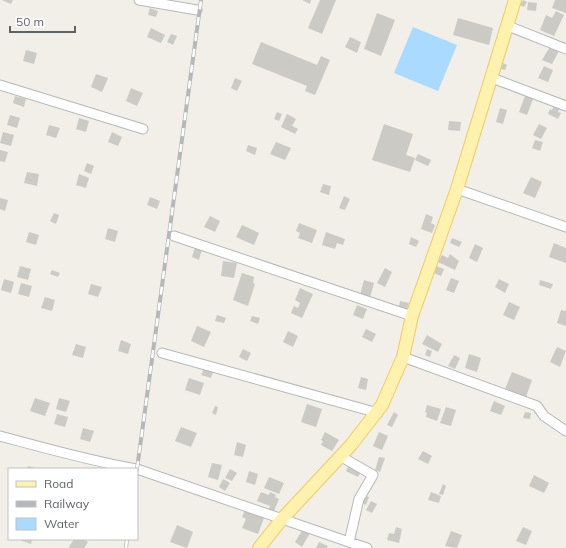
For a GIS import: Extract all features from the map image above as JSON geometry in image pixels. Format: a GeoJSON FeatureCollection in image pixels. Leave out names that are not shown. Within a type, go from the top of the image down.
{"type":"FeatureCollection","features":[{"type":"Feature","properties":{"kind":"main road"},"geometry":{"type":"LineString","coordinates":[[259,548],[282,519],[378,413],[403,357],[412,316],[457,189],[515,0]]}},
{"type":"Feature","properties":{"kind":"street"},"geometry":{"type":"LineString","coordinates":[[139,0],[197,10]]}},
{"type":"Feature","properties":{"kind":"street"},"geometry":{"type":"LineString","coordinates":[[508,26],[566,49]]}},
{"type":"Feature","properties":{"kind":"street"},"geometry":{"type":"LineString","coordinates":[[492,78],[566,106]]}},
{"type":"Feature","properties":{"kind":"street"},"geometry":{"type":"LineString","coordinates":[[0,85],[143,129]]}},
{"type":"Feature","properties":{"kind":"street"},"geometry":{"type":"LineString","coordinates":[[457,189],[566,227]]}},
{"type":"Feature","properties":{"kind":"street"},"geometry":{"type":"LineString","coordinates":[[174,236],[412,316]]}},
{"type":"Feature","properties":{"kind":"street"},"geometry":{"type":"LineString","coordinates":[[162,354],[378,413]]}},
{"type":"Feature","properties":{"kind":"street"},"geometry":{"type":"LineString","coordinates":[[403,357],[537,406],[544,416],[566,431]]}},
{"type":"Feature","properties":{"kind":"street"},"geometry":{"type":"LineString","coordinates":[[0,436],[107,464],[131,468]]}},
{"type":"Feature","properties":{"kind":"street"},"geometry":{"type":"LineString","coordinates":[[340,456],[373,475],[359,499],[349,542]]}},
{"type":"Feature","properties":{"kind":"street"},"geometry":{"type":"LineString","coordinates":[[138,469],[367,548]]}},
{"type":"Feature","properties":{"kind":"water"},"geometry":{"type":"Polygon","coordinates":[[[413,27],[457,45],[438,91],[394,73],[413,27]]]}},
{"type":"Feature","properties":{"kind":"building"},"geometry":{"type":"Polygon","coordinates":[[[2,0],[13,0],[11,4],[2,0]]]}},
{"type":"Feature","properties":{"kind":"building"},"geometry":{"type":"Polygon","coordinates":[[[302,0],[311,0],[310,4],[302,0]]]}},
{"type":"Feature","properties":{"kind":"building"},"geometry":{"type":"Polygon","coordinates":[[[320,0],[336,0],[322,34],[308,28],[320,0]]]}},
{"type":"Feature","properties":{"kind":"building"},"geometry":{"type":"Polygon","coordinates":[[[523,0],[527,2],[524,7],[520,5],[523,0]]]}},
{"type":"Feature","properties":{"kind":"building"},"geometry":{"type":"Polygon","coordinates":[[[555,0],[566,0],[566,13],[552,8],[555,0]]]}},
{"type":"Feature","properties":{"kind":"building"},"geometry":{"type":"Polygon","coordinates":[[[528,2],[537,3],[536,11],[527,10],[528,2]]]}},
{"type":"Feature","properties":{"kind":"building"},"geometry":{"type":"Polygon","coordinates":[[[150,8],[158,11],[156,17],[148,15],[150,8]]]}},
{"type":"Feature","properties":{"kind":"building"},"geometry":{"type":"Polygon","coordinates":[[[556,11],[564,15],[554,36],[540,30],[546,15],[552,18],[556,11]]]}},
{"type":"Feature","properties":{"kind":"building"},"geometry":{"type":"Polygon","coordinates":[[[377,13],[395,20],[381,56],[364,49],[377,13]]]}},
{"type":"Feature","properties":{"kind":"building"},"geometry":{"type":"Polygon","coordinates":[[[458,18],[493,28],[489,45],[453,35],[458,18]]]}},
{"type":"Feature","properties":{"kind":"building"},"geometry":{"type":"Polygon","coordinates":[[[151,28],[165,35],[161,43],[147,37],[151,28]]]}},
{"type":"Feature","properties":{"kind":"building"},"geometry":{"type":"Polygon","coordinates":[[[171,34],[177,36],[173,45],[167,42],[171,34]]]}},
{"type":"Feature","properties":{"kind":"building"},"geometry":{"type":"Polygon","coordinates":[[[350,37],[361,42],[357,53],[345,47],[350,37]]]}},
{"type":"Feature","properties":{"kind":"building"},"geometry":{"type":"Polygon","coordinates":[[[261,42],[317,65],[321,56],[330,60],[315,95],[305,91],[307,86],[252,64],[261,42]]]}},
{"type":"Feature","properties":{"kind":"building"},"geometry":{"type":"Polygon","coordinates":[[[551,45],[560,49],[552,64],[542,60],[551,45]]]}},
{"type":"Feature","properties":{"kind":"building"},"geometry":{"type":"Polygon","coordinates":[[[26,50],[37,53],[34,64],[23,61],[26,50]]]}},
{"type":"Feature","properties":{"kind":"building"},"geometry":{"type":"Polygon","coordinates":[[[503,63],[507,65],[505,70],[501,69],[503,63]]]}},
{"type":"Feature","properties":{"kind":"building"},"geometry":{"type":"Polygon","coordinates":[[[544,66],[553,70],[548,82],[538,78],[544,66]]]}},
{"type":"Feature","properties":{"kind":"building"},"geometry":{"type":"Polygon","coordinates":[[[96,74],[108,78],[102,92],[91,87],[96,74]]]}},
{"type":"Feature","properties":{"kind":"building"},"geometry":{"type":"Polygon","coordinates":[[[235,78],[242,81],[237,91],[231,88],[235,78]]]}},
{"type":"Feature","properties":{"kind":"building"},"geometry":{"type":"Polygon","coordinates":[[[131,88],[143,93],[137,106],[126,101],[131,88]]]}},
{"type":"Feature","properties":{"kind":"building"},"geometry":{"type":"Polygon","coordinates":[[[15,96],[26,99],[24,107],[13,103],[15,96]]]}},
{"type":"Feature","properties":{"kind":"building"},"geometry":{"type":"Polygon","coordinates":[[[525,96],[533,99],[527,115],[519,112],[525,96]]]}},
{"type":"Feature","properties":{"kind":"building"},"geometry":{"type":"Polygon","coordinates":[[[554,106],[560,108],[558,112],[561,113],[558,119],[548,114],[550,109],[552,110],[554,106]]]}},
{"type":"Feature","properties":{"kind":"building"},"geometry":{"type":"Polygon","coordinates":[[[500,108],[507,110],[503,124],[496,122],[500,108]]]}},
{"type":"Feature","properties":{"kind":"building"},"geometry":{"type":"Polygon","coordinates":[[[277,112],[282,114],[279,121],[274,119],[277,112]]]}},
{"type":"Feature","properties":{"kind":"building"},"geometry":{"type":"Polygon","coordinates":[[[287,114],[296,119],[292,126],[298,129],[295,134],[281,127],[287,114]]]}},
{"type":"Feature","properties":{"kind":"building"},"geometry":{"type":"Polygon","coordinates":[[[10,115],[20,118],[17,128],[7,125],[10,115]]]}},
{"type":"Feature","properties":{"kind":"building"},"geometry":{"type":"Polygon","coordinates":[[[79,118],[89,121],[86,132],[76,129],[79,118]]]}},
{"type":"Feature","properties":{"kind":"building"},"geometry":{"type":"Polygon","coordinates":[[[449,121],[461,122],[460,131],[448,130],[449,121]]]}},
{"type":"Feature","properties":{"kind":"building"},"geometry":{"type":"Polygon","coordinates":[[[384,124],[413,134],[406,155],[415,158],[410,172],[372,160],[384,124]]]}},
{"type":"Feature","properties":{"kind":"building"},"geometry":{"type":"Polygon","coordinates":[[[539,124],[547,128],[541,139],[533,135],[539,124]]]}},
{"type":"Feature","properties":{"kind":"building"},"geometry":{"type":"Polygon","coordinates":[[[49,125],[60,128],[56,138],[46,135],[49,125]]]}},
{"type":"Feature","properties":{"kind":"building"},"geometry":{"type":"Polygon","coordinates":[[[3,132],[14,135],[11,146],[0,143],[3,132]]]}},
{"type":"Feature","properties":{"kind":"building"},"geometry":{"type":"Polygon","coordinates":[[[112,132],[122,137],[118,146],[108,142],[112,132]]]}},
{"type":"Feature","properties":{"kind":"building"},"geometry":{"type":"Polygon","coordinates":[[[535,140],[543,142],[540,151],[532,148],[535,140]]]}},
{"type":"Feature","properties":{"kind":"building"},"geometry":{"type":"Polygon","coordinates":[[[276,142],[291,148],[285,160],[270,154],[276,142]]]}},
{"type":"Feature","properties":{"kind":"building"},"geometry":{"type":"Polygon","coordinates":[[[248,145],[257,148],[255,155],[246,151],[248,145]]]}},
{"type":"Feature","properties":{"kind":"building"},"geometry":{"type":"Polygon","coordinates":[[[0,150],[8,152],[5,162],[0,161],[0,150]]]}},
{"type":"Feature","properties":{"kind":"building"},"geometry":{"type":"Polygon","coordinates":[[[418,154],[431,160],[428,166],[415,160],[418,154]]]}},
{"type":"Feature","properties":{"kind":"building"},"geometry":{"type":"Polygon","coordinates":[[[87,163],[94,166],[91,174],[84,171],[87,163]]]}},
{"type":"Feature","properties":{"kind":"building"},"geometry":{"type":"Polygon","coordinates":[[[27,172],[39,174],[37,186],[24,183],[27,172]]]}},
{"type":"Feature","properties":{"kind":"building"},"geometry":{"type":"Polygon","coordinates":[[[79,174],[89,178],[86,188],[76,185],[79,174]]]}},
{"type":"Feature","properties":{"kind":"building"},"geometry":{"type":"Polygon","coordinates":[[[531,177],[542,182],[535,198],[523,193],[531,177]]]}},
{"type":"Feature","properties":{"kind":"building"},"geometry":{"type":"Polygon","coordinates":[[[323,184],[331,186],[329,195],[320,192],[323,184]]]}},
{"type":"Feature","properties":{"kind":"building"},"geometry":{"type":"Polygon","coordinates":[[[344,196],[350,199],[345,210],[339,208],[344,196]]]}},
{"type":"Feature","properties":{"kind":"building"},"geometry":{"type":"Polygon","coordinates":[[[150,197],[160,201],[157,209],[147,205],[150,197]]]}},
{"type":"Feature","properties":{"kind":"building"},"geometry":{"type":"Polygon","coordinates":[[[0,198],[8,200],[5,211],[0,209],[0,198]]]}},
{"type":"Feature","properties":{"kind":"building"},"geometry":{"type":"Polygon","coordinates":[[[54,213],[59,215],[56,224],[50,221],[54,213]]]}},
{"type":"Feature","properties":{"kind":"building"},"geometry":{"type":"Polygon","coordinates":[[[426,214],[433,217],[431,223],[435,225],[432,233],[421,229],[426,214]]]}},
{"type":"Feature","properties":{"kind":"building"},"geometry":{"type":"Polygon","coordinates":[[[210,216],[220,221],[215,232],[204,227],[210,216]]]}},
{"type":"Feature","properties":{"kind":"building"},"geometry":{"type":"Polygon","coordinates":[[[299,223],[317,230],[312,243],[298,238],[300,233],[296,231],[299,223]]]}},
{"type":"Feature","properties":{"kind":"building"},"geometry":{"type":"Polygon","coordinates":[[[242,225],[259,233],[254,245],[236,237],[242,225]]]}},
{"type":"Feature","properties":{"kind":"building"},"geometry":{"type":"Polygon","coordinates":[[[108,228],[118,231],[115,242],[105,239],[108,228]]]}},
{"type":"Feature","properties":{"kind":"building"},"geometry":{"type":"Polygon","coordinates":[[[29,232],[39,235],[36,245],[26,242],[29,232]]]}},
{"type":"Feature","properties":{"kind":"building"},"geometry":{"type":"Polygon","coordinates":[[[326,232],[345,239],[343,245],[337,243],[335,249],[322,245],[326,232]]]}},
{"type":"Feature","properties":{"kind":"building"},"geometry":{"type":"Polygon","coordinates":[[[411,237],[419,241],[416,247],[409,244],[411,237]]]}},
{"type":"Feature","properties":{"kind":"building"},"geometry":{"type":"Polygon","coordinates":[[[452,238],[462,242],[459,247],[450,243],[452,238]]]}},
{"type":"Feature","properties":{"kind":"building"},"geometry":{"type":"Polygon","coordinates":[[[554,243],[566,248],[566,263],[549,257],[554,243]]]}},
{"type":"Feature","properties":{"kind":"building"},"geometry":{"type":"Polygon","coordinates":[[[475,244],[483,248],[477,262],[469,258],[475,244]]]}},
{"type":"Feature","properties":{"kind":"building"},"geometry":{"type":"Polygon","coordinates":[[[195,247],[202,249],[199,260],[192,257],[195,247]]]}},
{"type":"Feature","properties":{"kind":"building"},"geometry":{"type":"Polygon","coordinates":[[[450,254],[459,261],[455,270],[438,262],[442,255],[448,258],[450,254]]]}},
{"type":"Feature","properties":{"kind":"building"},"geometry":{"type":"Polygon","coordinates":[[[223,261],[237,263],[234,278],[221,276],[223,261]]]}},
{"type":"Feature","properties":{"kind":"building"},"geometry":{"type":"Polygon","coordinates":[[[433,265],[444,269],[441,276],[431,272],[433,265]]]}},
{"type":"Feature","properties":{"kind":"building"},"geometry":{"type":"Polygon","coordinates":[[[20,266],[31,269],[28,280],[17,277],[20,266]]]}},
{"type":"Feature","properties":{"kind":"building"},"geometry":{"type":"Polygon","coordinates":[[[385,268],[392,272],[385,287],[377,283],[385,268]]]}},
{"type":"Feature","properties":{"kind":"building"},"geometry":{"type":"Polygon","coordinates":[[[52,270],[60,273],[58,277],[50,274],[52,270]]]}},
{"type":"Feature","properties":{"kind":"building"},"geometry":{"type":"Polygon","coordinates":[[[242,273],[254,277],[253,283],[255,284],[248,306],[233,300],[242,273]]]}},
{"type":"Feature","properties":{"kind":"building"},"geometry":{"type":"Polygon","coordinates":[[[451,278],[459,281],[454,293],[446,290],[451,278]]]}},
{"type":"Feature","properties":{"kind":"building"},"geometry":{"type":"Polygon","coordinates":[[[4,279],[14,282],[11,293],[1,290],[4,279]]]}},
{"type":"Feature","properties":{"kind":"building"},"geometry":{"type":"Polygon","coordinates":[[[499,279],[509,284],[505,293],[495,287],[499,279]]]}},
{"type":"Feature","properties":{"kind":"building"},"geometry":{"type":"Polygon","coordinates":[[[364,280],[374,283],[370,298],[360,295],[364,280]]]}},
{"type":"Feature","properties":{"kind":"building"},"geometry":{"type":"Polygon","coordinates":[[[540,280],[553,284],[551,289],[539,285],[540,280]]]}},
{"type":"Feature","properties":{"kind":"building"},"geometry":{"type":"Polygon","coordinates":[[[21,283],[32,286],[29,297],[18,294],[21,283]]]}},
{"type":"Feature","properties":{"kind":"building"},"geometry":{"type":"Polygon","coordinates":[[[91,284],[102,287],[98,297],[88,294],[91,284]]]}},
{"type":"Feature","properties":{"kind":"building"},"geometry":{"type":"Polygon","coordinates":[[[300,288],[313,294],[302,318],[291,313],[294,306],[298,308],[300,303],[295,300],[300,288]]]}},
{"type":"Feature","properties":{"kind":"building"},"geometry":{"type":"Polygon","coordinates":[[[45,297],[55,300],[52,311],[41,308],[45,297]]]}},
{"type":"Feature","properties":{"kind":"building"},"geometry":{"type":"Polygon","coordinates":[[[400,301],[409,303],[407,309],[399,307],[400,301]]]}},
{"type":"Feature","properties":{"kind":"building"},"geometry":{"type":"Polygon","coordinates":[[[509,302],[520,307],[514,320],[503,315],[509,302]]]}},
{"type":"Feature","properties":{"kind":"building"},"geometry":{"type":"Polygon","coordinates":[[[357,305],[367,309],[363,319],[353,315],[357,305]]]}},
{"type":"Feature","properties":{"kind":"building"},"geometry":{"type":"Polygon","coordinates":[[[561,310],[566,311],[566,326],[557,323],[561,310]]]}},
{"type":"Feature","properties":{"kind":"building"},"geometry":{"type":"Polygon","coordinates":[[[217,315],[226,318],[224,323],[215,321],[217,315]]]}},
{"type":"Feature","properties":{"kind":"building"},"geometry":{"type":"Polygon","coordinates":[[[252,316],[260,318],[258,324],[250,321],[252,316]]]}},
{"type":"Feature","properties":{"kind":"building"},"geometry":{"type":"Polygon","coordinates":[[[197,326],[211,332],[204,347],[191,341],[197,326]]]}},
{"type":"Feature","properties":{"kind":"building"},"geometry":{"type":"Polygon","coordinates":[[[366,329],[376,334],[372,342],[362,337],[366,329]]]}},
{"type":"Feature","properties":{"kind":"building"},"geometry":{"type":"Polygon","coordinates":[[[288,331],[298,336],[293,347],[283,342],[288,331]]]}},
{"type":"Feature","properties":{"kind":"building"},"geometry":{"type":"Polygon","coordinates":[[[427,335],[442,344],[438,352],[422,344],[427,335]]]}},
{"type":"Feature","properties":{"kind":"building"},"geometry":{"type":"Polygon","coordinates":[[[121,340],[131,344],[128,354],[118,351],[121,340]]]}},
{"type":"Feature","properties":{"kind":"building"},"geometry":{"type":"Polygon","coordinates":[[[76,344],[86,347],[83,358],[72,355],[76,344]]]}},
{"type":"Feature","properties":{"kind":"building"},"geometry":{"type":"Polygon","coordinates":[[[557,347],[566,351],[560,367],[550,362],[557,347]]]}},
{"type":"Feature","properties":{"kind":"building"},"geometry":{"type":"Polygon","coordinates":[[[243,349],[251,353],[247,361],[239,357],[243,349]]]}},
{"type":"Feature","properties":{"kind":"building"},"geometry":{"type":"Polygon","coordinates":[[[427,349],[432,351],[430,357],[425,355],[427,349]]]}},
{"type":"Feature","properties":{"kind":"building"},"geometry":{"type":"Polygon","coordinates":[[[469,354],[481,358],[477,372],[465,368],[469,354]]]}},
{"type":"Feature","properties":{"kind":"building"},"geometry":{"type":"Polygon","coordinates":[[[454,355],[460,358],[455,369],[448,366],[454,355]]]}},
{"type":"Feature","properties":{"kind":"building"},"geometry":{"type":"Polygon","coordinates":[[[204,369],[213,372],[211,378],[201,375],[204,369]]]}},
{"type":"Feature","properties":{"kind":"building"},"geometry":{"type":"Polygon","coordinates":[[[512,372],[532,380],[526,397],[505,389],[512,372]]]}},
{"type":"Feature","properties":{"kind":"building"},"geometry":{"type":"Polygon","coordinates":[[[361,377],[368,379],[366,390],[358,388],[361,377]]]}},
{"type":"Feature","properties":{"kind":"building"},"geometry":{"type":"Polygon","coordinates":[[[189,378],[204,383],[200,395],[185,390],[189,378]]]}},
{"type":"Feature","properties":{"kind":"building"},"geometry":{"type":"Polygon","coordinates":[[[35,398],[50,403],[45,416],[30,411],[35,398]]]}},
{"type":"Feature","properties":{"kind":"building"},"geometry":{"type":"Polygon","coordinates":[[[59,398],[70,401],[66,412],[56,409],[59,398]]]}},
{"type":"Feature","properties":{"kind":"building"},"geometry":{"type":"Polygon","coordinates":[[[494,401],[505,406],[501,415],[490,411],[494,401]]]}},
{"type":"Feature","properties":{"kind":"building"},"geometry":{"type":"Polygon","coordinates":[[[307,404],[322,409],[316,427],[301,422],[307,404]]]}},
{"type":"Feature","properties":{"kind":"building"},"geometry":{"type":"Polygon","coordinates":[[[427,405],[441,409],[437,421],[426,417],[427,413],[425,412],[427,405]]]}},
{"type":"Feature","properties":{"kind":"building"},"geometry":{"type":"Polygon","coordinates":[[[215,406],[218,407],[216,415],[212,413],[215,406]]]}},
{"type":"Feature","properties":{"kind":"building"},"geometry":{"type":"Polygon","coordinates":[[[446,407],[456,410],[451,426],[440,423],[446,407]]]}},
{"type":"Feature","properties":{"kind":"building"},"geometry":{"type":"Polygon","coordinates":[[[394,412],[398,415],[392,427],[387,425],[394,412]]]}},
{"type":"Feature","properties":{"kind":"building"},"geometry":{"type":"Polygon","coordinates":[[[525,412],[531,413],[530,419],[523,418],[525,412]]]}},
{"type":"Feature","properties":{"kind":"building"},"geometry":{"type":"Polygon","coordinates":[[[57,414],[68,417],[65,427],[54,424],[57,414]]]}},
{"type":"Feature","properties":{"kind":"building"},"geometry":{"type":"Polygon","coordinates":[[[181,427],[197,433],[191,447],[175,441],[181,427]]]}},
{"type":"Feature","properties":{"kind":"building"},"geometry":{"type":"Polygon","coordinates":[[[83,428],[94,431],[90,442],[80,439],[83,428]]]}},
{"type":"Feature","properties":{"kind":"building"},"geometry":{"type":"Polygon","coordinates":[[[325,432],[339,440],[332,451],[321,445],[323,441],[321,440],[325,432]]]}},
{"type":"Feature","properties":{"kind":"building"},"geometry":{"type":"Polygon","coordinates":[[[379,432],[388,436],[382,450],[373,446],[379,432]]]}},
{"type":"Feature","properties":{"kind":"building"},"geometry":{"type":"Polygon","coordinates":[[[237,442],[246,445],[243,457],[234,455],[237,442]]]}},
{"type":"Feature","properties":{"kind":"building"},"geometry":{"type":"Polygon","coordinates":[[[423,451],[432,456],[428,464],[418,459],[423,451]]]}},
{"type":"Feature","properties":{"kind":"building"},"geometry":{"type":"Polygon","coordinates":[[[379,457],[385,458],[380,472],[375,470],[379,457]]]}},
{"type":"Feature","properties":{"kind":"building"},"geometry":{"type":"Polygon","coordinates":[[[212,463],[222,465],[218,480],[208,477],[212,463]]]}},
{"type":"Feature","properties":{"kind":"building"},"geometry":{"type":"Polygon","coordinates":[[[349,465],[361,471],[358,477],[346,471],[349,465]]]}},
{"type":"Feature","properties":{"kind":"building"},"geometry":{"type":"Polygon","coordinates":[[[230,469],[237,473],[232,481],[225,478],[230,469]]]}},
{"type":"Feature","properties":{"kind":"building"},"geometry":{"type":"Polygon","coordinates":[[[249,471],[258,474],[255,485],[246,482],[249,471]]]}},
{"type":"Feature","properties":{"kind":"building"},"geometry":{"type":"Polygon","coordinates":[[[534,475],[549,483],[544,493],[529,486],[534,475]]]}},
{"type":"Feature","properties":{"kind":"building"},"geometry":{"type":"Polygon","coordinates":[[[269,477],[284,483],[279,494],[264,488],[269,477]]]}},
{"type":"Feature","properties":{"kind":"building"},"geometry":{"type":"Polygon","coordinates":[[[223,479],[230,483],[225,491],[219,487],[223,479]]]}},
{"type":"Feature","properties":{"kind":"building"},"geometry":{"type":"Polygon","coordinates":[[[443,484],[446,486],[443,495],[439,494],[443,484]]]}},
{"type":"Feature","properties":{"kind":"building"},"geometry":{"type":"Polygon","coordinates":[[[261,492],[269,495],[270,492],[276,495],[275,497],[279,499],[274,511],[269,509],[270,506],[257,501],[261,492]]]}},
{"type":"Feature","properties":{"kind":"building"},"geometry":{"type":"Polygon","coordinates":[[[431,492],[441,496],[439,503],[428,500],[431,492]]]}},
{"type":"Feature","properties":{"kind":"building"},"geometry":{"type":"Polygon","coordinates":[[[364,495],[369,497],[366,505],[361,502],[364,495]]]}},
{"type":"Feature","properties":{"kind":"building"},"geometry":{"type":"Polygon","coordinates":[[[371,501],[377,504],[372,513],[366,510],[371,501]]]}},
{"type":"Feature","properties":{"kind":"building"},"geometry":{"type":"Polygon","coordinates":[[[245,510],[264,518],[258,534],[242,528],[246,519],[242,517],[245,510]]]}},
{"type":"Feature","properties":{"kind":"building"},"geometry":{"type":"Polygon","coordinates":[[[177,525],[193,532],[187,548],[170,542],[177,525]]]}},
{"type":"Feature","properties":{"kind":"building"},"geometry":{"type":"Polygon","coordinates":[[[396,527],[402,529],[399,543],[387,540],[389,533],[394,534],[396,527]]]}},
{"type":"Feature","properties":{"kind":"building"},"geometry":{"type":"Polygon","coordinates":[[[523,527],[532,531],[526,545],[516,541],[523,527]]]}},
{"type":"Feature","properties":{"kind":"building"},"geometry":{"type":"Polygon","coordinates":[[[303,529],[310,533],[302,547],[295,542],[303,529]]]}},
{"type":"Feature","properties":{"kind":"building"},"geometry":{"type":"Polygon","coordinates":[[[451,531],[462,535],[457,548],[445,546],[451,531]]]}},
{"type":"Feature","properties":{"kind":"building"},"geometry":{"type":"Polygon","coordinates":[[[20,540],[32,540],[31,544],[20,540]]]}},
{"type":"Feature","properties":{"kind":"building"},"geometry":{"type":"Polygon","coordinates":[[[73,540],[85,540],[88,542],[84,548],[69,547],[73,540]]]}},
{"type":"Feature","properties":{"kind":"building"},"geometry":{"type":"Polygon","coordinates":[[[319,542],[328,546],[327,548],[316,548],[319,542]]]}},
{"type":"Feature","properties":{"kind":"railway"},"geometry":{"type":"LineString","coordinates":[[137,468],[201,0]]}},
{"type":"Feature","properties":{"kind":"railway"},"geometry":{"type":"LineString","coordinates":[[126,548],[127,540]]}}]}
